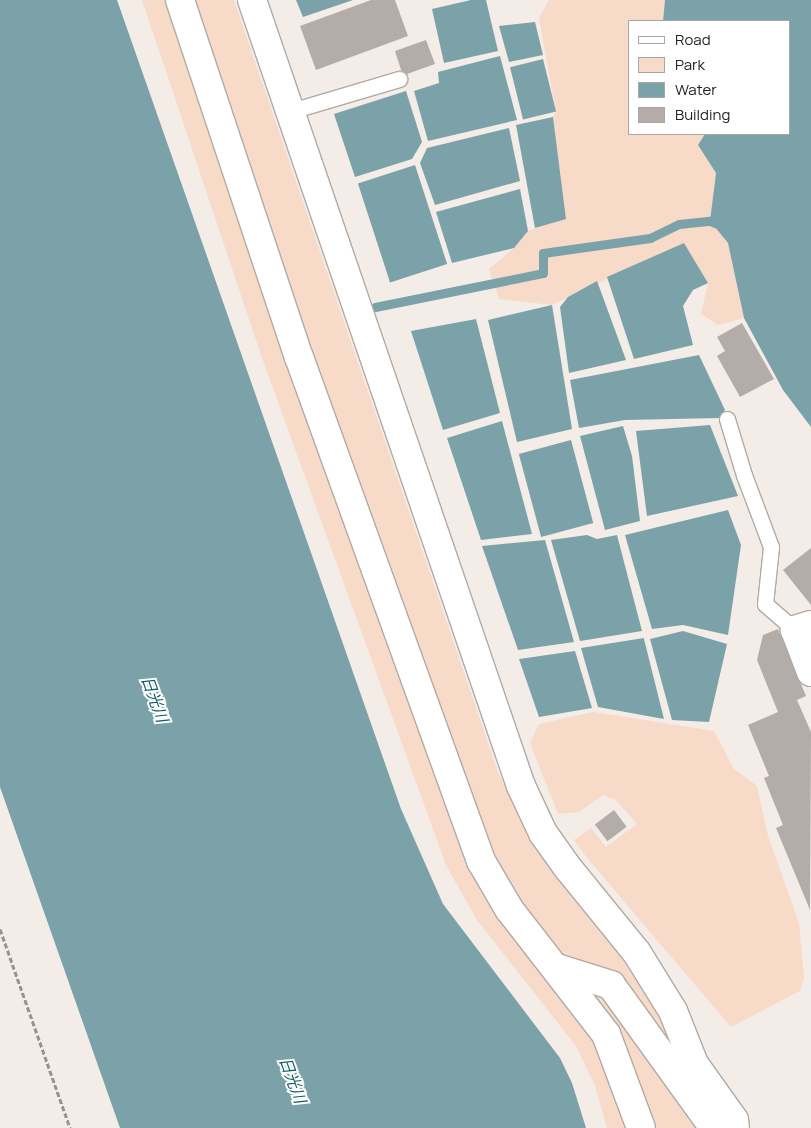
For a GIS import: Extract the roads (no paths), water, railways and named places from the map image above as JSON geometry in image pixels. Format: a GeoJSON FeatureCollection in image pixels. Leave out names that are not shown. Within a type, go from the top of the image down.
{"type":"FeatureCollection","features":[{"type":"Feature","properties":{"kind":"street"},"geometry":{"type":"LineString","coordinates":[[180,0],[299,357],[481,861],[509,909],[557,968],[606,1034],[641,1128]]}},
{"type":"Feature","properties":{"kind":"street"},"geometry":{"type":"LineString","coordinates":[[252,0],[521,786],[543,833],[563,861],[638,953],[673,1011],[694,1064],[734,1120],[735,1128]]}},
{"type":"Feature","properties":{"kind":"street"},"geometry":{"type":"LineString","coordinates":[[803,628],[811,672]]}},
{"type":"Feature","properties":{"kind":"street"},"geometry":{"type":"LineString","coordinates":[[557,968],[611,986],[714,1128]]}},
{"type":"Feature","properties":{"kind":"lane"},"geometry":{"type":"LineString","coordinates":[[291,111],[399,79]]}},
{"type":"Feature","properties":{"kind":"lane"},"geometry":{"type":"LineString","coordinates":[[727,419],[744,475],[772,547],[765,604],[803,628]]}},
{"type":"Feature","properties":{"kind":"water","name":"日光川"},"geometry":{"type":"Polygon","coordinates":[[[0,0],[117,0],[401,809],[443,904],[560,1058],[572,1083],[586,1128],[120,1128],[0,787],[0,0]]]}},
{"type":"Feature","properties":{"kind":"water"},"geometry":{"type":"Polygon","coordinates":[[[296,0],[353,0],[303,17],[296,0]]]}},
{"type":"Feature","properties":{"kind":"water"},"geometry":{"type":"Polygon","coordinates":[[[471,0],[486,0],[498,51],[444,63],[432,9],[471,0]]]}},
{"type":"Feature","properties":{"kind":"water"},"geometry":{"type":"Polygon","coordinates":[[[665,0],[811,0],[811,427],[783,390],[744,318],[728,243],[710,221],[716,173],[698,145],[704,135],[791,135],[791,20],[663,20],[665,0]]]}},
{"type":"Feature","properties":{"kind":"water"},"geometry":{"type":"Polygon","coordinates":[[[535,22],[543,55],[509,62],[499,26],[535,22]]]}},
{"type":"Feature","properties":{"kind":"water"},"geometry":{"type":"Polygon","coordinates":[[[500,56],[517,120],[428,141],[414,91],[439,83],[438,72],[500,56]]]}},
{"type":"Feature","properties":{"kind":"water"},"geometry":{"type":"Polygon","coordinates":[[[543,59],[556,111],[523,120],[510,67],[543,59]]]}},
{"type":"Feature","properties":{"kind":"water"},"geometry":{"type":"Polygon","coordinates":[[[406,91],[422,142],[412,159],[355,177],[334,114],[406,91]]]}},
{"type":"Feature","properties":{"kind":"water"},"geometry":{"type":"Polygon","coordinates":[[[553,117],[566,219],[535,228],[516,125],[553,117]]]}},
{"type":"Feature","properties":{"kind":"water"},"geometry":{"type":"Polygon","coordinates":[[[509,128],[520,181],[435,205],[420,163],[427,148],[509,128]]]}},
{"type":"Feature","properties":{"kind":"water"},"geometry":{"type":"Polygon","coordinates":[[[415,165],[447,264],[390,282],[358,184],[415,165]]]}},
{"type":"Feature","properties":{"kind":"water"},"geometry":{"type":"Polygon","coordinates":[[[520,189],[528,231],[514,248],[452,263],[436,212],[520,189]]]}},
{"type":"Feature","properties":{"kind":"water"},"geometry":{"type":"Polygon","coordinates":[[[684,243],[708,283],[693,290],[683,306],[693,345],[634,359],[607,277],[684,243]]]}},
{"type":"Feature","properties":{"kind":"water"},"geometry":{"type":"Polygon","coordinates":[[[597,281],[626,360],[569,373],[560,307],[568,297],[597,281]]]}},
{"type":"Feature","properties":{"kind":"water"},"geometry":{"type":"Polygon","coordinates":[[[552,305],[572,429],[517,442],[488,320],[552,305]]]}},
{"type":"Feature","properties":{"kind":"water"},"geometry":{"type":"Polygon","coordinates":[[[476,319],[500,413],[443,430],[411,331],[476,319]]]}},
{"type":"Feature","properties":{"kind":"water"},"geometry":{"type":"Polygon","coordinates":[[[699,355],[725,410],[719,418],[625,420],[579,428],[570,380],[699,355]]]}},
{"type":"Feature","properties":{"kind":"water"},"geometry":{"type":"Polygon","coordinates":[[[502,421],[532,534],[481,540],[447,438],[502,421]]]}},
{"type":"Feature","properties":{"kind":"water"},"geometry":{"type":"Polygon","coordinates":[[[710,425],[738,496],[647,516],[636,431],[710,425]]]}},
{"type":"Feature","properties":{"kind":"water"},"geometry":{"type":"Polygon","coordinates":[[[623,426],[632,456],[640,521],[605,530],[580,436],[623,426]]]}},
{"type":"Feature","properties":{"kind":"water"},"geometry":{"type":"Polygon","coordinates":[[[571,440],[593,523],[541,537],[519,454],[571,440]]]}},
{"type":"Feature","properties":{"kind":"water"},"geometry":{"type":"Polygon","coordinates":[[[728,510],[741,545],[728,635],[683,625],[652,629],[625,535],[728,510]]]}},
{"type":"Feature","properties":{"kind":"water"},"geometry":{"type":"Polygon","coordinates":[[[587,535],[597,539],[617,535],[642,631],[580,641],[551,540],[587,535]]]}},
{"type":"Feature","properties":{"kind":"water"},"geometry":{"type":"Polygon","coordinates":[[[545,540],[574,642],[518,650],[482,546],[545,540]]]}},
{"type":"Feature","properties":{"kind":"water"},"geometry":{"type":"Polygon","coordinates":[[[683,631],[727,644],[709,722],[672,720],[650,639],[683,631]]]}},
{"type":"Feature","properties":{"kind":"water"},"geometry":{"type":"Polygon","coordinates":[[[644,638],[664,719],[598,707],[581,648],[644,638]]]}},
{"type":"Feature","properties":{"kind":"water"},"geometry":{"type":"Polygon","coordinates":[[[575,651],[592,708],[539,717],[519,659],[575,651]]]}},
{"type":"Feature","properties":{"kind":"waterway"},"geometry":{"type":"LineString","coordinates":[[375,307],[543,273],[543,253],[650,238],[679,224],[710,221],[720,225]]}}]}
